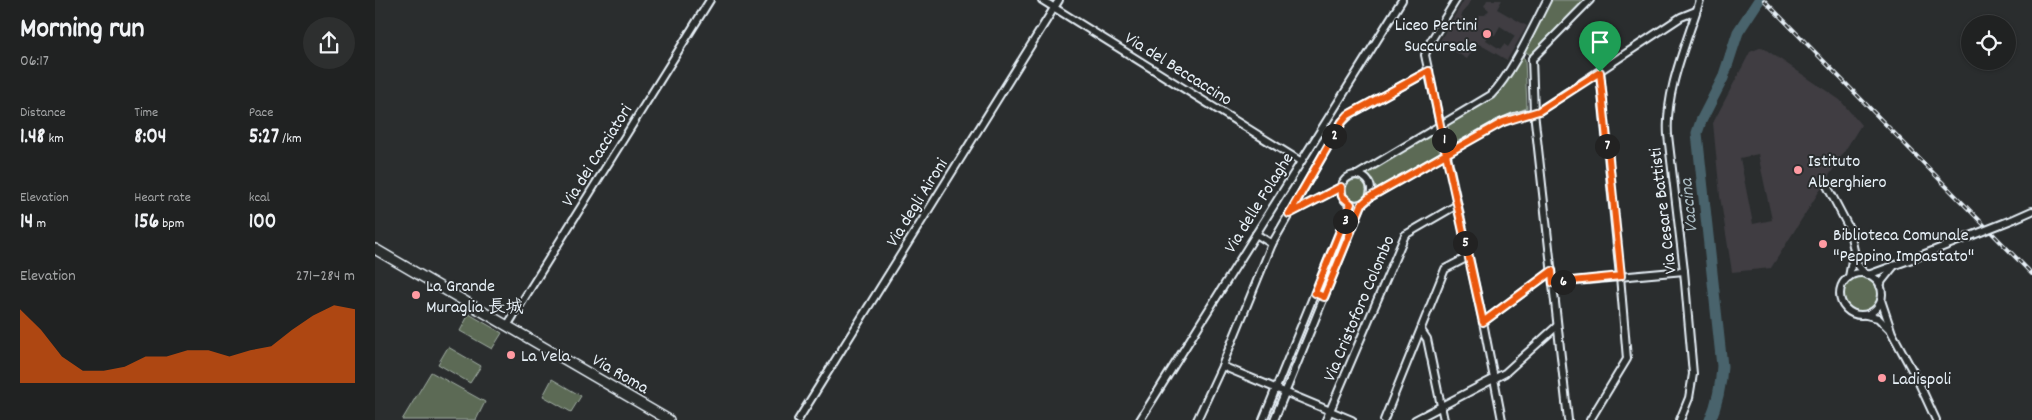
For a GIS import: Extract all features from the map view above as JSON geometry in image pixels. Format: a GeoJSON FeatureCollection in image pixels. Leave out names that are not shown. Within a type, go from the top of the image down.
{"type":"FeatureCollection","features":[{"type":"Feature","properties":{"kind":"street","name":"Via dei Cacciatori"},"geometry":{"type":"LineString","coordinates":[[507,326],[710,0]]}},
{"type":"Feature","properties":{"kind":"street","name":"Via del Beccaccino"},"geometry":{"type":"LineString","coordinates":[[1042,0],[1300,161]]}},
{"type":"Feature","properties":{"kind":"street","name":"Via degli Aironi"},"geometry":{"type":"LineString","coordinates":[[798,420],[1059,0]]}},
{"type":"Feature","properties":{"kind":"street","name":"Via delle Folaghe"},"geometry":{"type":"LineString","coordinates":[[1140,420],[1402,0]]}},
{"type":"Feature","properties":{"kind":"street"},"geometry":{"type":"LineString","coordinates":[[1456,0],[1426,50],[1502,420]]}},
{"type":"Feature","properties":{"kind":"street"},"geometry":{"type":"LineString","coordinates":[[1289,214],[1341,187],[1348,177],[1357,174],[1491,95],[1499,86],[1520,51],[1547,0]]}},
{"type":"Feature","properties":{"kind":"street"},"geometry":{"type":"LineString","coordinates":[[1568,420],[1534,112],[1532,59],[1590,0]]}},
{"type":"Feature","properties":{"kind":"street","name":"Via Cesare Battisti"},"geometry":{"type":"LineString","coordinates":[[1680,420],[1689,398],[1693,374],[1684,271],[1668,135],[1668,112],[1670,94],[1700,0]]}},
{"type":"Feature","properties":{"kind":"street"},"geometry":{"type":"LineString","coordinates":[[1274,420],[1362,204],[1370,197],[1497,124],[1534,112],[1600,72],[1681,17],[1696,11]]}},
{"type":"Feature","properties":{"kind":"street"},"geometry":{"type":"LineString","coordinates":[[1520,51],[1532,59]]}},
{"type":"Feature","properties":{"kind":"street"},"geometry":{"type":"LineString","coordinates":[[1197,420],[1222,366],[1272,244],[1345,118],[1429,71]]}},
{"type":"Feature","properties":{"kind":"street"},"geometry":{"type":"LineString","coordinates":[[1590,420],[1627,359],[1621,276],[1600,72]]}},
{"type":"Feature","properties":{"kind":"street"},"geometry":{"type":"LineString","coordinates":[[1357,174],[1370,182],[1370,197]]}},
{"type":"Feature","properties":{"kind":"street"},"geometry":{"type":"LineString","coordinates":[[1826,184],[1849,228],[1857,264],[1875,279],[1880,286]]}},
{"type":"Feature","properties":{"kind":"street"},"geometry":{"type":"LineString","coordinates":[[1341,187],[1342,196],[1351,204],[1362,204]]}},
{"type":"Feature","properties":{"kind":"street"},"geometry":{"type":"LineString","coordinates":[[1263,420],[1351,204]]}},
{"type":"Feature","properties":{"kind":"street","name":"Via Cristoforo Colombo"},"geometry":{"type":"LineString","coordinates":[[1327,420],[1405,235],[1457,205]]}},
{"type":"Feature","properties":{"kind":"street"},"geometry":{"type":"LineString","coordinates":[[1893,333],[1878,318],[1849,311],[1842,302],[1840,291],[1845,280],[1849,277],[1867,274],[1912,259],[2032,211]]}},
{"type":"Feature","properties":{"kind":"street"},"geometry":{"type":"LineString","coordinates":[[1256,234],[1272,244]]}},
{"type":"Feature","properties":{"kind":"street","name":"Via Roma"},"geometry":{"type":"LineString","coordinates":[[375,249],[669,420]]}},
{"type":"Feature","properties":{"kind":"street"},"geometry":{"type":"LineString","coordinates":[[1849,277],[1853,251]]}},
{"type":"Feature","properties":{"kind":"street"},"geometry":{"type":"LineString","coordinates":[[1384,420],[1445,269],[1468,257]]}},
{"type":"Feature","properties":{"kind":"street"},"geometry":{"type":"LineString","coordinates":[[1894,265],[1880,286],[1881,300],[1893,333],[1936,420]]}},
{"type":"Feature","properties":{"kind":"street"},"geometry":{"type":"LineString","coordinates":[[1483,322],[1552,271]]}},
{"type":"Feature","properties":{"kind":"street"},"geometry":{"type":"LineString","coordinates":[[1553,283],[1684,271]]}},
{"type":"Feature","properties":{"kind":"street"},"geometry":{"type":"LineString","coordinates":[[1315,293],[1324,297]]}},
{"type":"Feature","properties":{"kind":"street"},"geometry":{"type":"LineString","coordinates":[[1865,314],[1872,312],[1881,300]]}},
{"type":"Feature","properties":{"kind":"street"},"geometry":{"type":"LineString","coordinates":[[1415,420],[1505,373],[1557,326]]}},
{"type":"Feature","properties":{"kind":"street"},"geometry":{"type":"LineString","coordinates":[[1421,330],[1427,339],[1445,420]]}},
{"type":"Feature","properties":{"kind":"street"},"geometry":{"type":"LineString","coordinates":[[1222,366],[1352,420]]}},
{"type":"Feature","properties":{"kind":"shaded area"},"geometry":{"type":"Polygon","coordinates":[[[1464,0],[1471,0],[1461,16],[1473,25],[1480,15],[1485,15],[1489,10],[1484,6],[1487,0],[1502,0],[1497,9],[1527,26],[1507,60],[1477,43],[1467,59],[1439,42],[1464,0]],[[1500,26],[1495,35],[1489,35],[1486,40],[1500,49],[1504,44],[1508,47],[1515,36],[1500,26]]]}},
{"type":"Feature","properties":{"kind":"shaded area","name":"Istituto Alberghiero"},"geometry":{"type":"Polygon","coordinates":[[[1762,47],[1840,100],[1861,125],[1771,268],[1732,272],[1720,196],[1713,123],[1750,52],[1762,47]],[[1758,154],[1740,158],[1753,224],[1772,220],[1758,154]]]}},
{"type":"Feature","properties":{"kind":"green space"},"geometry":{"type":"Polygon","coordinates":[[[1550,0],[1587,0],[1532,56],[1523,50],[1550,0]]]}},
{"type":"Feature","properties":{"kind":"green space"},"geometry":{"type":"Polygon","coordinates":[[[1521,57],[1525,59],[1527,108],[1498,119],[1451,145],[1448,125],[1492,98],[1521,57]]]}},
{"type":"Feature","properties":{"kind":"green space"},"geometry":{"type":"Polygon","coordinates":[[[1435,132],[1440,154],[1375,191],[1373,181],[1364,174],[1435,132]]]}},
{"type":"Feature","properties":{"kind":"green space"},"geometry":{"type":"Polygon","coordinates":[[[1356,180],[1363,183],[1366,190],[1363,197],[1356,200],[1349,197],[1346,190],[1349,183],[1356,180]]]}},
{"type":"Feature","properties":{"kind":"green space"},"geometry":{"type":"Polygon","coordinates":[[[1861,277],[1873,282],[1878,294],[1873,306],[1861,311],[1849,306],[1844,294],[1849,282],[1861,277]]]}},
{"type":"Feature","properties":{"kind":"green space"},"geometry":{"type":"Polygon","coordinates":[[[469,314],[502,333],[492,349],[460,331],[469,314]]]}},
{"type":"Feature","properties":{"kind":"green space"},"geometry":{"type":"Polygon","coordinates":[[[448,347],[481,366],[470,383],[438,364],[448,347]]]}},
{"type":"Feature","properties":{"kind":"green space"},"geometry":{"type":"Polygon","coordinates":[[[431,372],[485,402],[476,420],[402,420],[431,372]]]}},
{"type":"Feature","properties":{"kind":"green space"},"geometry":{"type":"Polygon","coordinates":[[[552,379],[581,396],[571,412],[543,396],[552,379]]]}},
{"type":"Feature","properties":{"kind":"waterway","name":"Vaccina"},"geometry":{"type":"LineString","coordinates":[[1710,420],[1719,394],[1722,366],[1697,133],[1701,121],[1723,78],[1738,32],[1759,0]]}},
{"type":"Feature","properties":{"kind":"railway"},"geometry":{"type":"LineString","coordinates":[[1764,0],[2032,274]]}},
{"type":"Feature","properties":{"kind":"place","name":"Liceo Pertini Succursale"},"geometry":{"type":"Point","coordinates":[1487,34]}},
{"type":"Feature","properties":{"kind":"place","name":"Istituto Alberghiero"},"geometry":{"type":"Point","coordinates":[1798,170]}},
{"type":"Feature","properties":{"kind":"place","name":"Biblioteca Comunale \"Peppino Impastato\""},"geometry":{"type":"Point","coordinates":[1823,244]}},
{"type":"Feature","properties":{"kind":"place","name":"La Grande Muraglia 長城"},"geometry":{"type":"Point","coordinates":[416,295]}},
{"type":"Feature","properties":{"kind":"place","name":"La Vela"},"geometry":{"type":"Point","coordinates":[511,355]}},
{"type":"Feature","properties":{"kind":"place","name":"Ladispoli"},"geometry":{"type":"Point","coordinates":[1882,378]}},
{"type":"Feature","properties":{"kind":"route"},"geometry":{"type":"LineString","coordinates":[[1600,72],[1539,111],[1515,117],[1492,127],[1446,154],[1429,71],[1348,115],[1342,122],[1289,214],[1341,187],[1344,200],[1351,204],[1315,293],[1324,297],[1362,204],[1370,197],[1446,154],[1483,322],[1552,271],[1553,283],[1621,276],[1600,72]]}}]}
